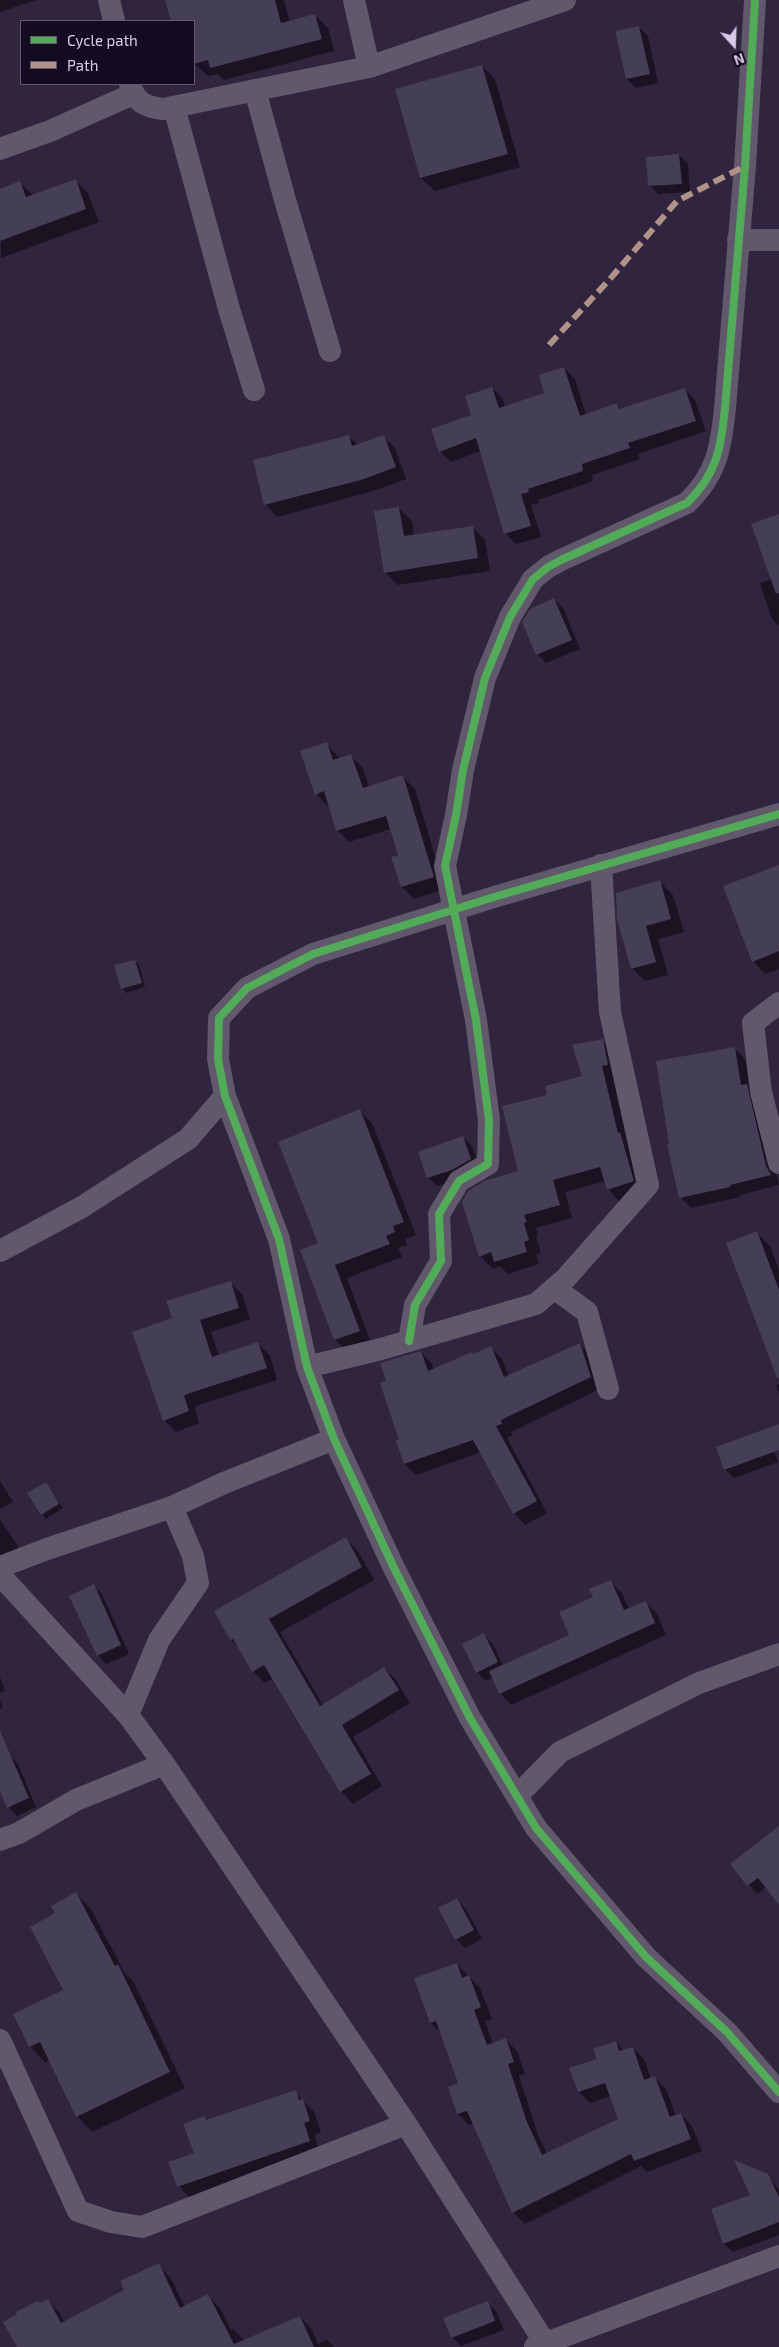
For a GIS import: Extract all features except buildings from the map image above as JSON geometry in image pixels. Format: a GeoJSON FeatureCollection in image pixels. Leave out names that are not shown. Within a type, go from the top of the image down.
{"type":"FeatureCollection","features":[{"type":"Feature","properties":{"kind":"street"},"geometry":{"type":"LineString","coordinates":[[109,0],[114,20]]}},
{"type":"Feature","properties":{"kind":"street"},"geometry":{"type":"LineString","coordinates":[[354,0],[369,67]]}},
{"type":"Feature","properties":{"kind":"street"},"geometry":{"type":"LineString","coordinates":[[0,149],[50,131],[132,89],[147,107],[163,109],[369,67],[565,0]]}},
{"type":"Feature","properties":{"kind":"street"},"geometry":{"type":"LineString","coordinates":[[409,1341],[415,1305],[441,1262],[439,1214],[459,1181],[488,1164],[489,1120],[476,1020],[444,866],[456,815],[463,770],[485,678],[510,617],[533,579],[548,567],[687,503],[701,489],[710,476],[722,438],[755,0]]}},
{"type":"Feature","properties":{"kind":"street"},"geometry":{"type":"LineString","coordinates":[[255,90],[285,200],[330,351]]}},
{"type":"Feature","properties":{"kind":"street"},"geometry":{"type":"LineString","coordinates":[[174,107],[229,309],[254,390]]}},
{"type":"Feature","properties":{"kind":"street"},"geometry":{"type":"LineString","coordinates":[[738,240],[779,240]]}},
{"type":"Feature","properties":{"kind":"street"},"geometry":{"type":"LineString","coordinates":[[779,814],[601,865],[313,954],[247,988],[219,1018],[218,1059],[225,1096],[279,1239],[307,1367],[334,1439],[393,1566],[470,1718],[536,1828],[646,1957],[727,2032],[779,2092]]}},
{"type":"Feature","properties":{"kind":"street"},"geometry":{"type":"LineString","coordinates":[[307,1367],[409,1341],[536,1304],[566,1278],[648,1185],[610,1012],[601,865]]}},
{"type":"Feature","properties":{"kind":"street"},"geometry":{"type":"LineString","coordinates":[[779,1003],[753,1023],[761,1092],[779,1162]]}},
{"type":"Feature","properties":{"kind":"street"},"geometry":{"type":"LineString","coordinates":[[0,1250],[82,1207],[188,1139],[225,1096]]}},
{"type":"Feature","properties":{"kind":"street"},"geometry":{"type":"LineString","coordinates":[[554,1288],[587,1312],[608,1389]]}},
{"type":"Feature","properties":{"kind":"street"},"geometry":{"type":"LineString","coordinates":[[0,1567],[47,1549],[172,1507],[224,1483],[334,1439]]}},
{"type":"Feature","properties":{"kind":"street"},"geometry":{"type":"LineString","coordinates":[[128,1715],[159,1640],[198,1583],[193,1556],[172,1507]]}},
{"type":"Feature","properties":{"kind":"street"},"geometry":{"type":"LineString","coordinates":[[0,1575],[128,1715],[164,1764],[406,2124],[540,2345],[779,2256]]}},
{"type":"Feature","properties":{"kind":"street"},"geometry":{"type":"LineString","coordinates":[[517,1796],[560,1752],[699,1682],[779,1654]]}},
{"type":"Feature","properties":{"kind":"street"},"geometry":{"type":"LineString","coordinates":[[0,1840],[19,1833],[76,1800],[164,1764]]}},
{"type":"Feature","properties":{"kind":"street"},"geometry":{"type":"LineString","coordinates":[[0,2040],[78,2211],[111,2222],[142,2227],[406,2124]]}},
{"type":"Feature","properties":{"kind":"marked path"},"geometry":{"type":"LineString","coordinates":[[549,345],[610,279],[677,201],[745,166]]}},
{"type":"Feature","properties":{"kind":"cycle path"},"geometry":{"type":"LineString","coordinates":[[409,1341],[415,1305],[441,1261],[439,1214],[459,1181],[488,1164],[489,1120],[476,1020],[445,866],[463,770],[485,678],[510,617],[533,579],[548,567],[561,560],[687,503],[705,482],[716,460],[722,436],[725,408],[745,166],[755,0]]}},
{"type":"Feature","properties":{"kind":"cycle path"},"geometry":{"type":"LineString","coordinates":[[779,814],[494,897],[313,954],[247,988],[219,1018],[218,1059],[225,1096],[279,1239],[307,1367],[334,1439],[393,1566],[470,1718],[536,1828],[646,1957],[727,2032],[779,2092]]}}]}
